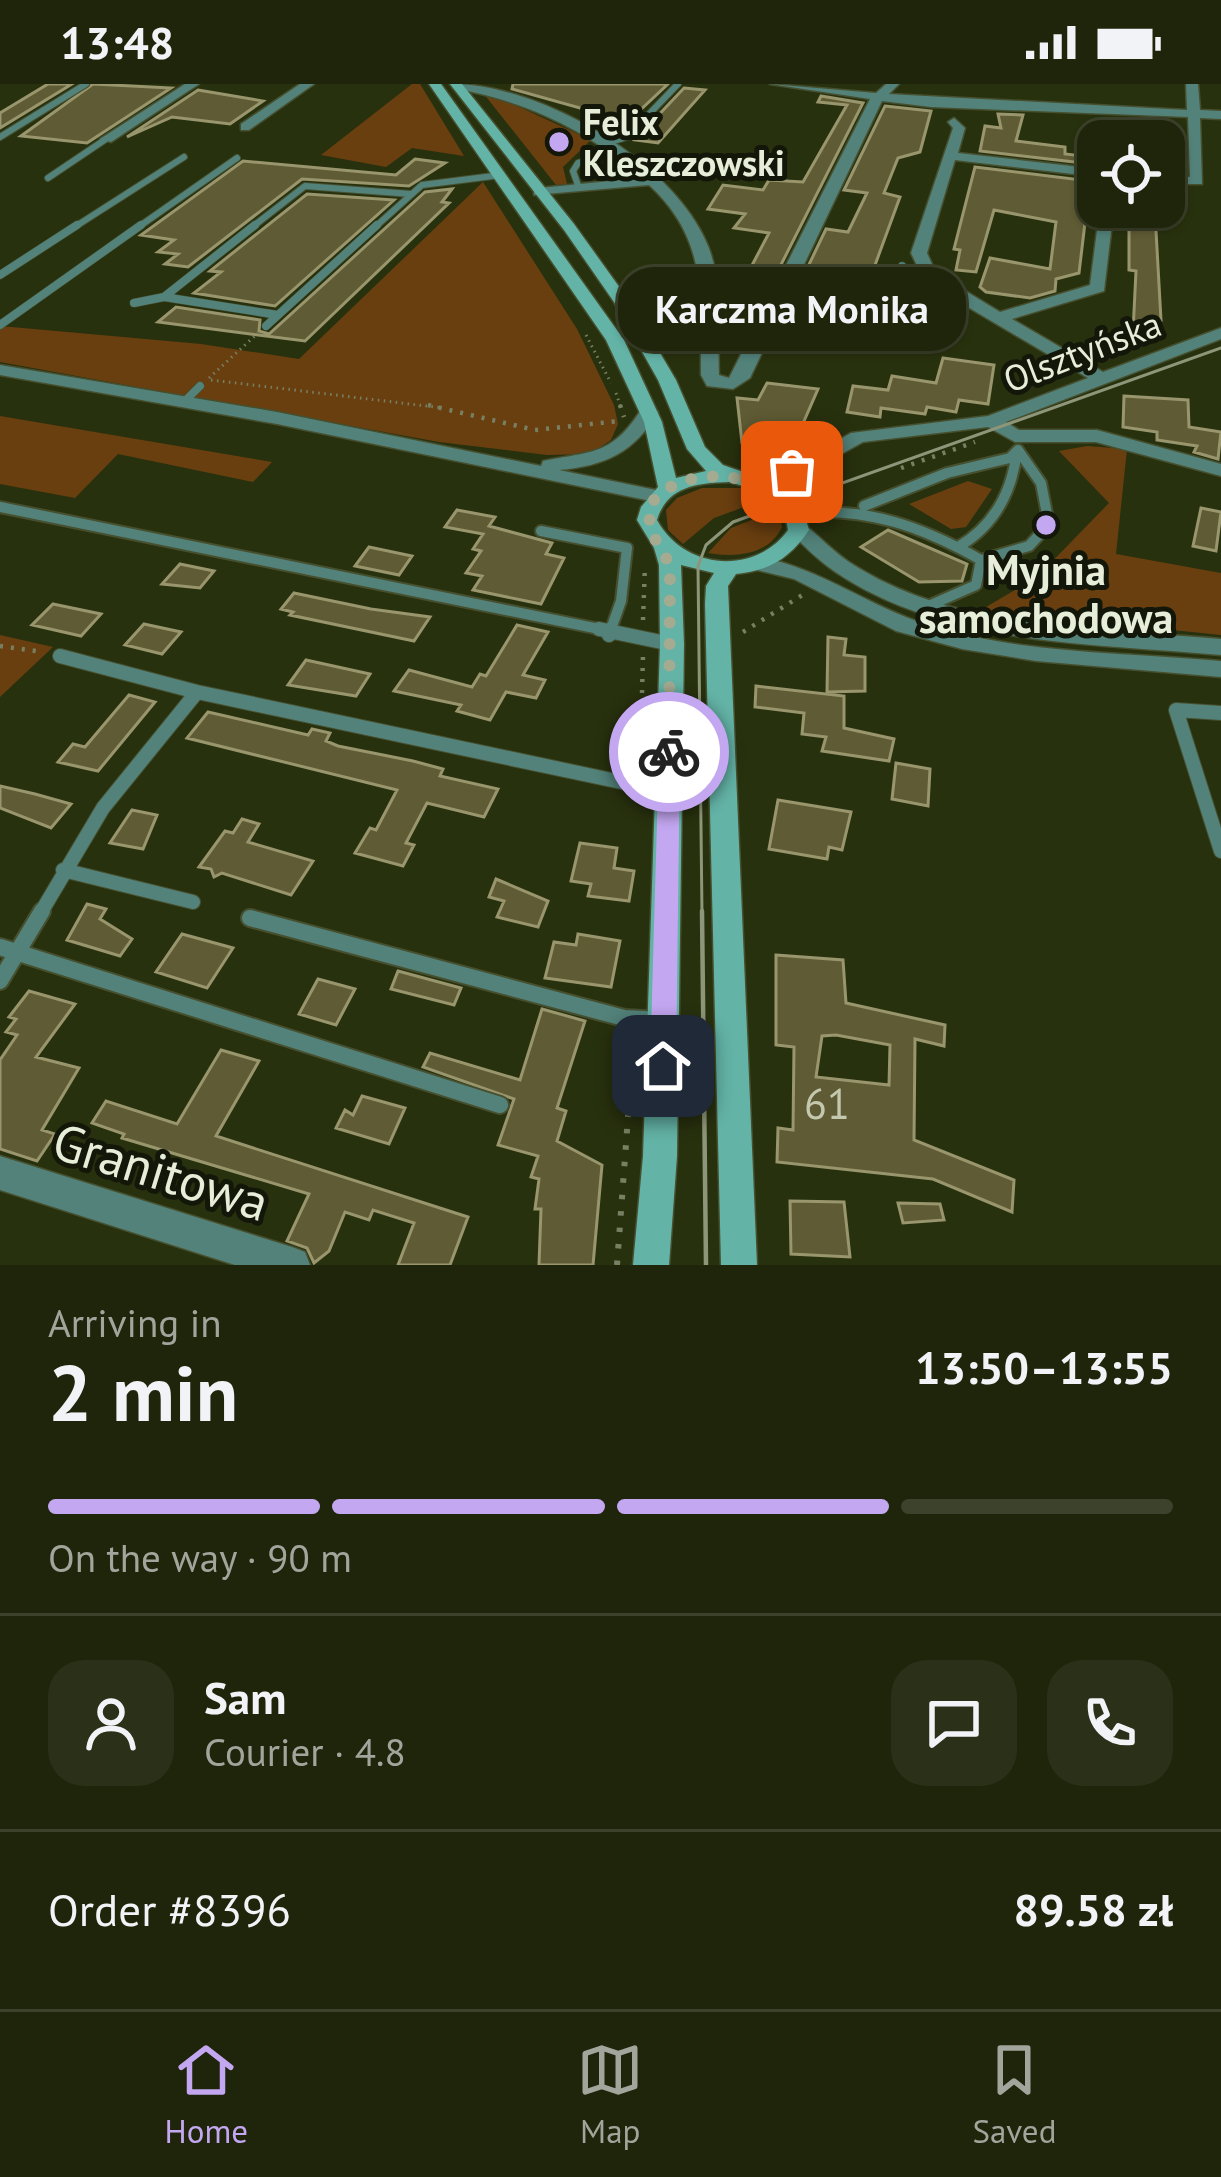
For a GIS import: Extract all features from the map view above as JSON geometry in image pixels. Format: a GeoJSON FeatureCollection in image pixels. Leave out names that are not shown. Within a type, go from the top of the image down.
{"type":"FeatureCollection","features":[{"type":"Feature","properties":{"kind":"main road"},"geometry":{"type":"LineString","coordinates":[[435,84],[615,340],[649,412],[662,492],[647,520],[670,565],[658,643],[654,786],[651,1265]]}},
{"type":"Feature","properties":{"kind":"main road"},"geometry":{"type":"LineString","coordinates":[[456,85],[640,332],[667,379],[700,458],[730,476],[768,487],[798,522],[787,550],[757,563],[729,567],[693,562],[664,549]]}},
{"type":"Feature","properties":{"kind":"main road"},"geometry":{"type":"LineString","coordinates":[[662,492],[695,478],[730,476]]}},
{"type":"Feature","properties":{"kind":"main road"},"geometry":{"type":"LineString","coordinates":[[729,567],[717,586],[716,604],[739,1265]]}},
{"type":"Feature","properties":{"kind":"street"},"geometry":{"type":"LineString","coordinates":[[106,139],[193,84]]}},
{"type":"Feature","properties":{"kind":"street"},"geometry":{"type":"LineString","coordinates":[[245,127],[308,84]]}},
{"type":"Feature","properties":{"kind":"street"},"geometry":{"type":"LineString","coordinates":[[776,84],[877,97],[1221,115]]}},
{"type":"Feature","properties":{"kind":"street"},"geometry":{"type":"LineString","coordinates":[[456,85],[530,103],[611,148],[682,212],[701,247],[710,375],[722,384],[741,378],[877,97],[893,84]]}},
{"type":"Feature","properties":{"kind":"street"},"geometry":{"type":"LineString","coordinates":[[974,84],[978,103]]}},
{"type":"Feature","properties":{"kind":"street"},"geometry":{"type":"LineString","coordinates":[[1185,181],[1197,181],[1192,84]]}},
{"type":"Feature","properties":{"kind":"street"},"geometry":{"type":"LineString","coordinates":[[954,122],[959,128],[919,253],[929,275],[1099,377]]}},
{"type":"Feature","properties":{"kind":"street"},"geometry":{"type":"LineString","coordinates":[[951,156],[1077,171]]}},
{"type":"Feature","properties":{"kind":"street"},"geometry":{"type":"LineString","coordinates":[[539,192],[651,181]]}},
{"type":"Feature","properties":{"kind":"street"},"geometry":{"type":"LineString","coordinates":[[998,319],[1098,288],[1105,228]]}},
{"type":"Feature","properties":{"kind":"street","name":"Olsztyńska"},"geometry":{"type":"LineString","coordinates":[[768,487],[858,437],[991,421],[1221,333]]}},
{"type":"Feature","properties":{"kind":"street"},"geometry":{"type":"LineString","coordinates":[[0,370],[662,492]]}},
{"type":"Feature","properties":{"kind":"street"},"geometry":{"type":"LineString","coordinates":[[517,466],[610,455],[634,439],[649,412]]}},
{"type":"Feature","properties":{"kind":"street"},"geometry":{"type":"LineString","coordinates":[[991,421],[1017,443],[1113,439],[1221,470]]}},
{"type":"Feature","properties":{"kind":"street"},"geometry":{"type":"LineString","coordinates":[[798,522],[847,566],[926,607],[1004,625],[1221,646]]}},
{"type":"Feature","properties":{"kind":"street"},"geometry":{"type":"LineString","coordinates":[[757,563],[799,570],[892,621],[961,641],[1221,669]]}},
{"type":"Feature","properties":{"kind":"street","name":"Granitowa"},"geometry":{"type":"LineString","coordinates":[[0,1173],[292,1265]]}},
{"type":"Feature","properties":{"kind":"lane"},"geometry":{"type":"LineString","coordinates":[[0,137],[86,84]]}},
{"type":"Feature","properties":{"kind":"lane"},"geometry":{"type":"LineString","coordinates":[[579,188],[573,171],[578,163],[627,137],[678,84]]}},
{"type":"Feature","properties":{"kind":"lane"},"geometry":{"type":"LineString","coordinates":[[48,178],[106,139]]}},
{"type":"Feature","properties":{"kind":"lane"},"geometry":{"type":"LineString","coordinates":[[0,274],[184,157]]}},
{"type":"Feature","properties":{"kind":"lane"},"geometry":{"type":"LineString","coordinates":[[0,325],[237,158]]}},
{"type":"Feature","properties":{"kind":"lane"},"geometry":{"type":"LineString","coordinates":[[436,172],[464,180]]}},
{"type":"Feature","properties":{"kind":"lane"},"geometry":{"type":"LineString","coordinates":[[266,326],[427,182],[501,176]]}},
{"type":"Feature","properties":{"kind":"lane"},"geometry":{"type":"LineString","coordinates":[[164,297],[304,186],[411,194]]}},
{"type":"Feature","properties":{"kind":"lane"},"geometry":{"type":"LineString","coordinates":[[880,333],[902,266]]}},
{"type":"Feature","properties":{"kind":"lane"},"geometry":{"type":"LineString","coordinates":[[893,292],[944,287]]}},
{"type":"Feature","properties":{"kind":"lane"},"geometry":{"type":"LineString","coordinates":[[134,303],[164,297],[278,314]]}},
{"type":"Feature","properties":{"kind":"lane"},"geometry":{"type":"LineString","coordinates":[[184,401],[200,386]]}},
{"type":"Feature","properties":{"kind":"lane"},"geometry":{"type":"LineString","coordinates":[[798,522],[880,503],[947,473],[1010,458],[1017,443]]}},
{"type":"Feature","properties":{"kind":"lane"},"geometry":{"type":"LineString","coordinates":[[1017,443],[1041,483],[1047,514]]}},
{"type":"Feature","properties":{"kind":"lane"},"geometry":{"type":"LineString","coordinates":[[958,547],[975,538],[1007,495],[1017,443]]}},
{"type":"Feature","properties":{"kind":"lane"},"geometry":{"type":"LineString","coordinates":[[0,507],[658,643]]}},
{"type":"Feature","properties":{"kind":"lane"},"geometry":{"type":"LineString","coordinates":[[845,509],[891,514],[981,560],[1029,546],[1040,533]]}},
{"type":"Feature","properties":{"kind":"lane"},"geometry":{"type":"LineString","coordinates":[[541,531],[627,548],[621,601],[609,635]]}},
{"type":"Feature","properties":{"kind":"lane"},"geometry":{"type":"LineString","coordinates":[[926,607],[976,585],[981,560]]}},
{"type":"Feature","properties":{"kind":"lane"},"geometry":{"type":"LineString","coordinates":[[60,656],[196,692],[654,786]]}},
{"type":"Feature","properties":{"kind":"lane"},"geometry":{"type":"LineString","coordinates":[[0,980],[8,949],[103,808],[196,692]]}},
{"type":"Feature","properties":{"kind":"lane"},"geometry":{"type":"LineString","coordinates":[[1221,713],[1176,710],[1221,851]]}},
{"type":"Feature","properties":{"kind":"lane"},"geometry":{"type":"LineString","coordinates":[[64,870],[193,902]]}},
{"type":"Feature","properties":{"kind":"lane"},"geometry":{"type":"LineString","coordinates":[[250,917],[649,1020]]}},
{"type":"Feature","properties":{"kind":"lane"},"geometry":{"type":"LineString","coordinates":[[8,949],[500,1105]]}},
{"type":"Feature","properties":{"kind":"path"},"geometry":{"type":"LineString","coordinates":[[266,326],[207,380],[418,403],[520,430],[574,435],[624,420]]}},
{"type":"Feature","properties":{"kind":"path"},"geometry":{"type":"LineString","coordinates":[[738,635],[823,583]]}},
{"type":"Feature","properties":{"kind":"path"},"geometry":{"type":"LineString","coordinates":[[654,786],[658,643]]}},
{"type":"Feature","properties":{"kind":"path"},"geometry":{"type":"LineString","coordinates":[[0,646],[60,656]]}},
{"type":"Feature","properties":{"kind":"path"},"geometry":{"type":"LineString","coordinates":[[617,1265],[649,1020]]}},
{"type":"Feature","properties":{"kind":"shaded area"},"geometry":{"type":"Polygon","coordinates":[[[412,84],[420,84],[464,156],[412,148],[386,167],[321,155],[412,84]]]}},
{"type":"Feature","properties":{"kind":"shaded area"},"geometry":{"type":"Polygon","coordinates":[[[480,89],[591,140],[563,167],[567,184],[556,185],[480,89]]]}},
{"type":"Feature","properties":{"kind":"shaded area"},"geometry":{"type":"Polygon","coordinates":[[[483,182],[577,329],[614,405],[618,424],[611,440],[590,454],[547,455],[439,442],[0,362],[0,326],[201,344],[299,359],[483,182]]]}},
{"type":"Feature","properties":{"kind":"shaded area"},"geometry":{"type":"Polygon","coordinates":[[[0,416],[272,462],[253,482],[118,454],[75,498],[0,484],[0,416]]]}},
{"type":"Feature","properties":{"kind":"shaded area"},"geometry":{"type":"Polygon","coordinates":[[[1087,446],[1127,449],[1116,554],[1221,573],[1221,635],[981,610],[1037,577],[1109,503],[1059,451],[1087,446]]]}},
{"type":"Feature","properties":{"kind":"shaded area"},"geometry":{"type":"Polygon","coordinates":[[[968,481],[992,489],[966,527],[951,529],[909,504],[968,481]]]}},
{"type":"Feature","properties":{"kind":"shaded area"},"geometry":{"type":"Polygon","coordinates":[[[702,488],[741,488],[766,499],[714,518],[683,544],[668,530],[666,510],[677,498],[702,488]]]}},
{"type":"Feature","properties":{"kind":"shaded area"},"geometry":{"type":"Polygon","coordinates":[[[778,510],[782,527],[769,544],[740,554],[708,553],[731,528],[778,510]]]}},
{"type":"Feature","properties":{"kind":"shaded area"},"geometry":{"type":"Polygon","coordinates":[[[0,635],[53,647],[0,697],[0,635]]]}},
{"type":"Feature","properties":{"kind":"building"},"geometry":{"type":"Polygon","coordinates":[[[48,84],[72,84],[0,128],[0,113],[48,84]]]}},
{"type":"Feature","properties":{"kind":"building"},"geometry":{"type":"Polygon","coordinates":[[[93,84],[171,88],[87,143],[21,136],[93,84]]]}},
{"type":"Feature","properties":{"kind":"building"},"geometry":{"type":"Polygon","coordinates":[[[513,84],[668,84],[617,132],[612,131],[623,120],[512,89],[513,84]]]}},
{"type":"Feature","properties":{"kind":"building"},"geometry":{"type":"Polygon","coordinates":[[[684,88],[705,90],[658,143],[635,140],[684,88]]]}},
{"type":"Feature","properties":{"kind":"building"},"geometry":{"type":"Polygon","coordinates":[[[198,90],[263,101],[230,124],[172,117],[127,137],[198,90]]]}},
{"type":"Feature","properties":{"kind":"building"},"geometry":{"type":"Polygon","coordinates":[[[821,96],[863,103],[756,314],[735,311],[738,308],[730,307],[769,233],[734,228],[745,214],[708,209],[723,185],[763,190],[769,180],[803,182],[847,105],[818,102],[821,96]]]}},
{"type":"Feature","properties":{"kind":"building"},"geometry":{"type":"Polygon","coordinates":[[[885,106],[931,111],[920,152],[898,158],[884,193],[900,197],[871,276],[866,275],[842,328],[810,323],[800,346],[779,343],[800,303],[791,302],[826,229],[848,232],[867,193],[844,190],[885,106]]]}},
{"type":"Feature","properties":{"kind":"building"},"geometry":{"type":"Polygon","coordinates":[[[998,114],[1023,115],[1016,141],[1065,147],[1065,154],[1077,155],[1077,162],[980,151],[985,126],[1001,128],[998,114]]]}},
{"type":"Feature","properties":{"kind":"building"},"geometry":{"type":"Polygon","coordinates":[[[415,159],[445,163],[409,186],[302,179],[188,267],[165,264],[178,254],[158,252],[174,240],[141,235],[243,161],[396,175],[415,159]]]}},
{"type":"Feature","properties":{"kind":"building"},"geometry":{"type":"Polygon","coordinates":[[[975,167],[1077,179],[1077,228],[1084,228],[1079,273],[1056,279],[1055,291],[1030,298],[980,287],[990,258],[1050,269],[1056,222],[994,210],[976,272],[956,270],[960,250],[954,249],[975,167]]]}},
{"type":"Feature","properties":{"kind":"building"},"geometry":{"type":"Polygon","coordinates":[[[452,189],[442,202],[449,203],[305,341],[158,322],[176,307],[260,320],[259,331],[269,334],[425,192],[452,189]]]}},
{"type":"Feature","properties":{"kind":"building"},"geometry":{"type":"Polygon","coordinates":[[[307,194],[394,200],[275,306],[194,293],[221,272],[210,271],[307,194]]]}},
{"type":"Feature","properties":{"kind":"building"},"geometry":{"type":"Polygon","coordinates":[[[1129,228],[1156,228],[1161,320],[1152,319],[1153,334],[1133,332],[1136,271],[1129,270],[1129,228]]]}},
{"type":"Feature","properties":{"kind":"building"},"geometry":{"type":"Polygon","coordinates":[[[943,358],[994,365],[988,404],[959,400],[956,412],[927,407],[925,414],[881,408],[880,417],[847,412],[853,386],[888,390],[892,376],[936,383],[943,358]]]}},
{"type":"Feature","properties":{"kind":"building"},"geometry":{"type":"Polygon","coordinates":[[[767,383],[818,389],[794,444],[776,441],[773,448],[742,443],[737,398],[758,400],[767,383]]]}},
{"type":"Feature","properties":{"kind":"building"},"geometry":{"type":"Polygon","coordinates":[[[1124,396],[1188,400],[1189,427],[1221,432],[1218,459],[1194,452],[1197,446],[1157,440],[1157,432],[1123,427],[1124,396]]]}},
{"type":"Feature","properties":{"kind":"building"},"geometry":{"type":"Polygon","coordinates":[[[1201,508],[1221,512],[1216,551],[1193,546],[1201,508]]]}},
{"type":"Feature","properties":{"kind":"building"},"geometry":{"type":"Polygon","coordinates":[[[457,510],[495,517],[489,526],[552,543],[546,554],[564,558],[541,604],[473,590],[482,576],[466,573],[481,551],[473,549],[483,534],[445,527],[457,510]]]}},
{"type":"Feature","properties":{"kind":"building"},"geometry":{"type":"Polygon","coordinates":[[[888,530],[967,564],[962,581],[919,582],[861,547],[888,530]]]}},
{"type":"Feature","properties":{"kind":"building"},"geometry":{"type":"Polygon","coordinates":[[[369,547],[412,556],[399,575],[355,566],[369,547]]]}},
{"type":"Feature","properties":{"kind":"building"},"geometry":{"type":"Polygon","coordinates":[[[180,564],[214,571],[200,588],[162,584],[180,564]]]}},
{"type":"Feature","properties":{"kind":"building"},"geometry":{"type":"Polygon","coordinates":[[[294,593],[430,617],[414,641],[290,615],[293,612],[281,609],[294,593]]]}},
{"type":"Feature","properties":{"kind":"building"},"geometry":{"type":"Polygon","coordinates":[[[53,604],[101,614],[81,636],[32,625],[53,604]]]}},
{"type":"Feature","properties":{"kind":"building"},"geometry":{"type":"Polygon","coordinates":[[[144,624],[181,632],[162,654],[125,645],[144,624]]]}},
{"type":"Feature","properties":{"kind":"building"},"geometry":{"type":"Polygon","coordinates":[[[517,625],[548,632],[523,675],[545,680],[536,698],[506,692],[490,720],[457,711],[461,705],[394,691],[409,670],[472,687],[480,674],[486,676],[517,625]]]}},
{"type":"Feature","properties":{"kind":"building"},"geometry":{"type":"Polygon","coordinates":[[[828,637],[846,639],[844,655],[865,657],[865,691],[827,692],[828,637]]]}},
{"type":"Feature","properties":{"kind":"building"},"geometry":{"type":"Polygon","coordinates":[[[306,660],[370,674],[356,696],[288,685],[306,660]]]}},
{"type":"Feature","properties":{"kind":"building"},"geometry":{"type":"Polygon","coordinates":[[[756,686],[844,696],[844,728],[894,739],[889,761],[822,751],[826,737],[802,734],[804,713],[755,707],[756,686]]]}},
{"type":"Feature","properties":{"kind":"building"},"geometry":{"type":"Polygon","coordinates":[[[129,695],[155,702],[98,771],[58,762],[73,744],[85,747],[129,695]]]}},
{"type":"Feature","properties":{"kind":"building"},"geometry":{"type":"Polygon","coordinates":[[[208,712],[308,735],[312,729],[330,733],[326,741],[338,746],[443,769],[440,776],[498,789],[484,817],[427,803],[406,843],[414,845],[403,866],[355,853],[370,828],[376,830],[397,790],[187,738],[208,712]]]}},
{"type":"Feature","properties":{"kind":"building"},"geometry":{"type":"Polygon","coordinates":[[[896,763],[930,769],[928,806],[892,799],[896,763]]]}},
{"type":"Feature","properties":{"kind":"building"},"geometry":{"type":"Polygon","coordinates":[[[0,786],[71,804],[51,828],[0,808],[0,786]]]}},
{"type":"Feature","properties":{"kind":"building"},"geometry":{"type":"Polygon","coordinates":[[[778,800],[851,812],[842,850],[829,847],[827,859],[769,849],[778,800]]]}},
{"type":"Feature","properties":{"kind":"building"},"geometry":{"type":"Polygon","coordinates":[[[132,810],[157,815],[143,849],[110,843],[132,810]]]}},
{"type":"Feature","properties":{"kind":"building"},"geometry":{"type":"Polygon","coordinates":[[[242,819],[259,824],[248,842],[313,861],[291,895],[222,873],[214,877],[211,869],[199,867],[225,831],[233,833],[242,819]]]}},
{"type":"Feature","properties":{"kind":"building"},"geometry":{"type":"Polygon","coordinates":[[[580,843],[617,848],[614,868],[634,871],[629,901],[588,896],[591,884],[571,881],[580,843]]]}},
{"type":"Feature","properties":{"kind":"building"},"geometry":{"type":"Polygon","coordinates":[[[496,879],[548,901],[538,927],[497,917],[504,901],[489,897],[496,879]]]}},
{"type":"Feature","properties":{"kind":"building"},"geometry":{"type":"Polygon","coordinates":[[[87,904],[106,909],[100,919],[132,939],[120,956],[67,940],[87,904]]]}},
{"type":"Feature","properties":{"kind":"building"},"geometry":{"type":"Polygon","coordinates":[[[182,934],[233,948],[207,988],[156,972],[182,934]]]}},
{"type":"Feature","properties":{"kind":"building"},"geometry":{"type":"Polygon","coordinates":[[[578,934],[620,941],[611,987],[545,978],[554,942],[576,945],[578,934]]]}},
{"type":"Feature","properties":{"kind":"building"},"geometry":{"type":"Polygon","coordinates":[[[776,955],[843,960],[846,1003],[945,1025],[944,1046],[915,1039],[914,1140],[1014,1180],[1012,1212],[933,1179],[777,1162],[778,1128],[793,1130],[794,1047],[776,1045],[776,955]],[[822,1036],[816,1077],[889,1085],[890,1045],[822,1036]]]}},
{"type":"Feature","properties":{"kind":"building"},"geometry":{"type":"Polygon","coordinates":[[[398,971],[461,988],[454,1005],[391,989],[398,971]]]}},
{"type":"Feature","properties":{"kind":"building"},"geometry":{"type":"Polygon","coordinates":[[[318,979],[355,989],[336,1025],[299,1014],[318,979]]]}},
{"type":"Feature","properties":{"kind":"building"},"geometry":{"type":"Polygon","coordinates":[[[29,991],[75,1004],[36,1057],[79,1068],[42,1130],[55,1134],[37,1161],[0,1149],[0,1060],[17,1035],[6,1032],[16,1019],[9,1017],[29,991]]]}},
{"type":"Feature","properties":{"kind":"building"},"geometry":{"type":"Polygon","coordinates":[[[542,1009],[585,1021],[557,1108],[566,1111],[557,1141],[602,1165],[593,1265],[539,1265],[541,1209],[535,1209],[539,1179],[531,1177],[538,1156],[498,1145],[514,1099],[423,1067],[430,1053],[520,1080],[542,1009]]]}},
{"type":"Feature","properties":{"kind":"building"},"geometry":{"type":"Polygon","coordinates":[[[221,1050],[259,1061],[216,1136],[468,1217],[450,1265],[398,1265],[414,1223],[373,1210],[369,1220],[345,1212],[329,1251],[314,1263],[307,1248],[287,1241],[309,1194],[122,1138],[124,1134],[92,1123],[106,1101],[177,1124],[221,1050]]]}},
{"type":"Feature","properties":{"kind":"building"},"geometry":{"type":"Polygon","coordinates":[[[362,1096],[405,1108],[389,1144],[336,1128],[345,1110],[353,1115],[362,1096]]]}},
{"type":"Feature","properties":{"kind":"building"},"geometry":{"type":"Polygon","coordinates":[[[790,1201],[844,1202],[850,1257],[791,1254],[790,1201]]]}},
{"type":"Feature","properties":{"kind":"building"},"geometry":{"type":"Polygon","coordinates":[[[898,1203],[940,1204],[944,1220],[903,1223],[898,1203]]]}},
{"type":"Feature","properties":{"kind":"tram line"},"geometry":{"type":"LineString","coordinates":[[702,914],[698,566],[706,545],[733,522],[1221,348]]}},
{"type":"Feature","properties":{"kind":"tram line"},"geometry":{"type":"LineString","coordinates":[[702,911],[706,1265]]}},
{"type":"Feature","properties":{"kind":"way so far"},"geometry":{"type":"LineString","coordinates":[[669,752],[670,565],[650,530],[649,506],[668,488],[695,478],[730,476],[768,487],[792,472]]}},
{"type":"Feature","properties":{"kind":"place","name":"Felix Kleszczowski"},"geometry":{"type":"Point","coordinates":[559,142]}},
{"type":"Feature","properties":{"kind":"place","name":"Karczma Monika"},"geometry":{"type":"Point","coordinates":[792,472]}},
{"type":"Feature","properties":{"kind":"place","name":"Myjnia samochodowa"},"geometry":{"type":"Point","coordinates":[1046,525]}},
{"type":"Feature","properties":{"kind":"route"},"geometry":{"type":"LineString","coordinates":[[663,1066],[669,752]]}}]}
